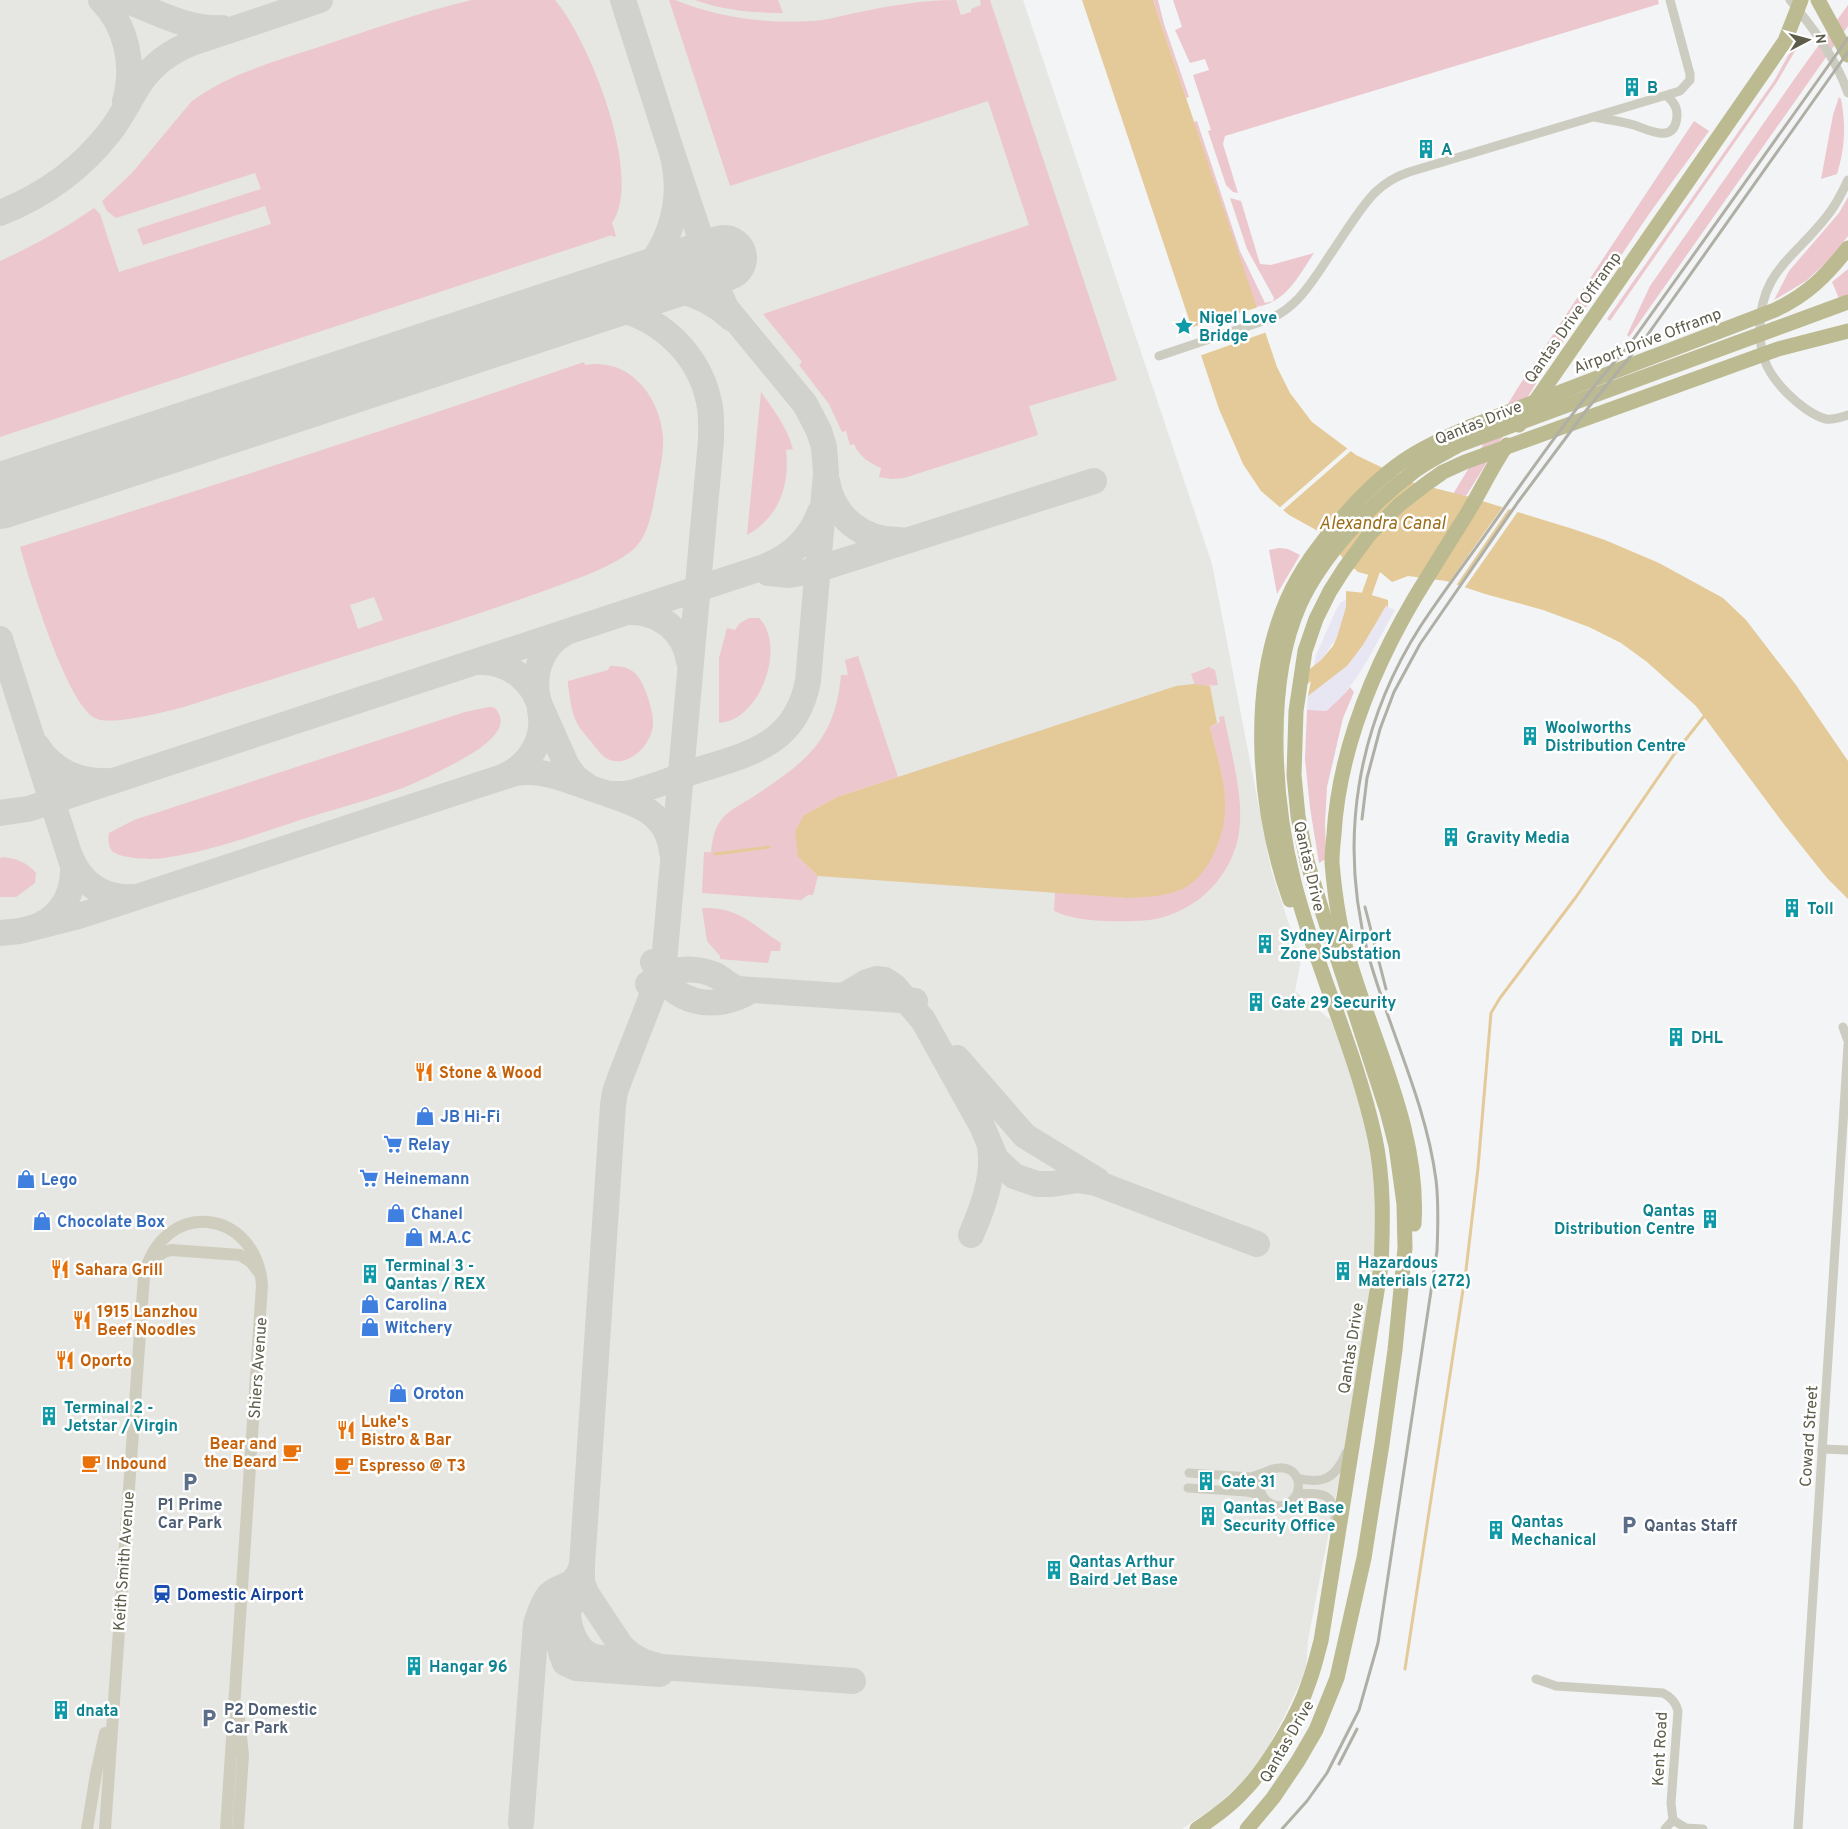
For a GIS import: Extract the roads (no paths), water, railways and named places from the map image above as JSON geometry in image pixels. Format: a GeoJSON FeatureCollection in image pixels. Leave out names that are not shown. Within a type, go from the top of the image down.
{"type":"FeatureCollection","features":[{"type":"Feature","properties":{"kind":"highway","name":"Qantas Drive Offramp"},"geometry":{"type":"LineString","coordinates":[[1400,1302],[1413,1237],[1415,1202],[1410,1160],[1401,1115],[1348,956],[1340,924],[1332,862],[1335,812],[1344,767],[1358,719],[1380,664],[1414,600],[1479,496],[1499,456],[1546,385],[1785,41],[1801,0]]}},
{"type":"Feature","properties":{"kind":"highway"},"geometry":{"type":"LineString","coordinates":[[1818,0],[1848,55]]}},
{"type":"Feature","properties":{"kind":"highway"},"geometry":{"type":"LineString","coordinates":[[1824,0],[1848,34]]}},
{"type":"Feature","properties":{"kind":"highway","name":"Airport Drive Offramp"},"geometry":{"type":"LineString","coordinates":[[1270,777],[1262,709],[1265,683],[1277,628],[1287,598],[1317,548],[1352,507],[1393,468],[1430,444],[1472,426],[1794,301],[1814,286],[1848,248]]}},
{"type":"Feature","properties":{"kind":"highway"},"geometry":{"type":"LineString","coordinates":[[1779,328],[1848,302]]}},
{"type":"Feature","properties":{"kind":"highway"},"geometry":{"type":"LineString","coordinates":[[1779,328],[1848,312]]}},
{"type":"Feature","properties":{"kind":"highway","name":"Qantas Drive"},"geometry":{"type":"LineString","coordinates":[[1197,1829],[1219,1814],[1243,1793],[1271,1757],[1294,1716],[1309,1683],[1320,1641],[1381,1266],[1383,1216],[1375,1140],[1360,1080],[1307,926],[1294,882],[1270,777],[1276,750],[1278,698],[1292,624],[1301,603],[1321,568],[1347,534],[1388,493],[1413,472],[1459,446],[1779,328]]}},
{"type":"Feature","properties":{"kind":"highway"},"geometry":{"type":"LineString","coordinates":[[1778,350],[1848,331]]}},
{"type":"Feature","properties":{"kind":"highway"},"geometry":{"type":"LineString","coordinates":[[1778,350],[1848,337]]}},
{"type":"Feature","properties":{"kind":"highway","name":"Qantas Drive"},"geometry":{"type":"LineString","coordinates":[[1247,1829],[1273,1798],[1298,1761],[1316,1730],[1337,1678],[1364,1558],[1394,1366],[1406,1226],[1396,1146],[1387,1111],[1307,861],[1298,816],[1294,775],[1296,711],[1305,652],[1316,619],[1330,591],[1369,535],[1399,505],[1443,472],[1465,462],[1778,350]]}},
{"type":"Feature","properties":{"kind":"street"},"geometry":{"type":"LineString","coordinates":[[1159,356],[1284,312],[1299,299],[1367,200],[1393,178],[1680,91],[1690,80],[1690,74],[1670,0]]}},
{"type":"Feature","properties":{"kind":"street"},"geometry":{"type":"LineString","coordinates":[[1790,0],[1825,44],[1848,93]]}},
{"type":"Feature","properties":{"kind":"street"},"geometry":{"type":"LineString","coordinates":[[1592,117],[1634,125],[1653,133],[1662,134],[1671,129],[1677,117],[1675,104],[1666,96]]}},
{"type":"Feature","properties":{"kind":"street"},"geometry":{"type":"LineString","coordinates":[[1848,180],[1838,200],[1826,217],[1772,276],[1762,301],[1760,322],[1764,362],[1789,395],[1816,414],[1827,419],[1848,415]]}},
{"type":"Feature","properties":{"kind":"street","name":"Coward Street"},"geometry":{"type":"LineString","coordinates":[[1798,1829],[1848,1043],[1843,1027]]}},
{"type":"Feature","properties":{"kind":"street","name":"Shiers Avenue"},"geometry":{"type":"LineString","coordinates":[[163,1238],[178,1226],[190,1223],[211,1223],[224,1227],[240,1236],[250,1247],[258,1262],[261,1277],[262,1299],[226,1829]]}},
{"type":"Feature","properties":{"kind":"street","name":"Keith Smith Avenue"},"geometry":{"type":"LineString","coordinates":[[105,1829],[142,1292],[147,1264],[163,1238]]}},
{"type":"Feature","properties":{"kind":"street","name":"Shiers Avenue"},"geometry":{"type":"LineString","coordinates":[[138,1285],[143,1271],[149,1262],[164,1252],[179,1250],[240,1255],[251,1262],[259,1272],[264,1286],[266,1307],[239,1706],[243,1755],[238,1829]]}},
{"type":"Feature","properties":{"kind":"street","name":"Keith Smith Avenue"},"geometry":{"type":"LineString","coordinates":[[88,1829],[96,1774],[108,1716],[138,1285]]}},
{"type":"Feature","properties":{"kind":"street"},"geometry":{"type":"LineString","coordinates":[[1297,1478],[1299,1489],[1297,1494],[1294,1500],[1284,1505],[1274,1505],[1256,1494],[1246,1492],[1192,1488],[1193,1473],[1251,1476],[1278,1467],[1286,1468],[1297,1478],[1313,1482],[1333,1475],[1343,1461],[1354,1429]]}},
{"type":"Feature","properties":{"kind":"street"},"geometry":{"type":"LineString","coordinates":[[1822,1449],[1848,1450]]}},
{"type":"Feature","properties":{"kind":"street"},"geometry":{"type":"LineString","coordinates":[[1265,1499],[1260,1488],[1268,1471]]}},
{"type":"Feature","properties":{"kind":"street"},"geometry":{"type":"LineString","coordinates":[[1297,1494],[1321,1494],[1328,1496],[1334,1506],[1336,1541]]}},
{"type":"Feature","properties":{"kind":"street","name":"Kent Road"},"geometry":{"type":"LineString","coordinates":[[1536,1679],[1556,1686],[1663,1693],[1671,1697],[1678,1711],[1671,1803],[1673,1820]]}},
{"type":"Feature","properties":{"kind":"street"},"geometry":{"type":"LineString","coordinates":[[1665,1829],[1673,1820],[1686,1828],[1702,1829]]}},
{"type":"Feature","properties":{"kind":"water","name":"Alexandra Canal"},"geometry":{"type":"Polygon","coordinates":[[[1082,0],[1153,0],[1277,367],[1290,393],[1312,422],[1356,455],[1414,483],[1466,496],[1573,529],[1605,540],[1659,563],[1723,598],[1746,620],[1796,685],[1848,761],[1848,899],[1827,878],[1783,823],[1696,706],[1647,662],[1621,643],[1589,627],[1543,610],[1446,581],[1408,576],[1392,582],[1380,572],[1373,576],[1358,572],[1344,560],[1327,536],[1289,515],[1261,491],[1243,464],[1219,409],[1082,0]]]}},
{"type":"Feature","properties":{"kind":"water"},"geometry":{"type":"Polygon","coordinates":[[[1346,591],[1365,593],[1388,600],[1388,607],[1386,606],[1363,645],[1347,666],[1308,696],[1312,675],[1317,672],[1322,659],[1333,646],[1337,637],[1346,607],[1346,591]]]}},
{"type":"Feature","properties":{"kind":"water"},"geometry":{"type":"Polygon","coordinates":[[[1193,684],[1210,686],[1217,723],[1210,727],[1225,795],[1225,811],[1223,827],[1210,861],[1197,878],[1180,890],[1161,895],[1127,898],[818,876],[798,857],[795,831],[804,815],[837,797],[1176,686],[1193,684]]]}},
{"type":"Feature","properties":{"kind":"waterway"},"geometry":{"type":"LineString","coordinates":[[1363,605],[1377,565]]}},
{"type":"Feature","properties":{"kind":"waterway"},"geometry":{"type":"LineString","coordinates":[[1298,685],[1328,661]]}},
{"type":"Feature","properties":{"kind":"waterway"},"geometry":{"type":"LineString","coordinates":[[1405,1669],[1466,1270],[1478,1168],[1491,1013],[1500,998],[1576,897],[1675,753],[1705,715]]}},
{"type":"Feature","properties":{"kind":"waterway"},"geometry":{"type":"LineString","coordinates":[[715,854],[769,847]]}},
{"type":"Feature","properties":{"kind":"railway"},"geometry":{"type":"LineString","coordinates":[[1282,1829],[1307,1801],[1327,1773],[1359,1710],[1378,1643],[1437,1251],[1438,1198],[1431,1151],[1416,1094],[1368,954],[1359,911],[1355,869],[1355,827],[1359,785],[1368,744],[1381,704],[1398,665],[1420,627],[1559,432],[1630,344],[1848,38]]}},
{"type":"Feature","properties":{"kind":"railway"},"geometry":{"type":"LineString","coordinates":[[1362,819],[1367,778],[1380,729],[1394,692],[1420,644],[1518,502],[1588,408],[1646,337],[1848,52]]}},
{"type":"Feature","properties":{"kind":"railway"},"geometry":{"type":"LineString","coordinates":[[1365,907],[1386,989]]}},
{"type":"Feature","properties":{"kind":"railway"},"geometry":{"type":"LineString","coordinates":[[1339,1764],[1357,1729]]}},
{"type":"Feature","properties":{"kind":"place","name":"B"},"geometry":{"type":"Point","coordinates":[1632,87]}},
{"type":"Feature","properties":{"kind":"place","name":"A"},"geometry":{"type":"Point","coordinates":[1426,149]}},
{"type":"Feature","properties":{"kind":"place","name":"Nigel Love Bridge"},"geometry":{"type":"Point","coordinates":[1184,326]}},
{"type":"Feature","properties":{"kind":"place","name":"Woolworths Distribution Centre"},"geometry":{"type":"Point","coordinates":[1530,736]}},
{"type":"Feature","properties":{"kind":"place","name":"Gravity Media"},"geometry":{"type":"Point","coordinates":[1451,837]}},
{"type":"Feature","properties":{"kind":"place","name":"Toll"},"geometry":{"type":"Point","coordinates":[1792,908]}},
{"type":"Feature","properties":{"kind":"place","name":"Sydney Airport Zone Substation"},"geometry":{"type":"Point","coordinates":[1265,944]}},
{"type":"Feature","properties":{"kind":"place","name":"Gate 29 Security"},"geometry":{"type":"Point","coordinates":[1256,1002]}},
{"type":"Feature","properties":{"kind":"place","name":"DHL"},"geometry":{"type":"Point","coordinates":[1676,1037]}},
{"type":"Feature","properties":{"kind":"place","name":"Stone & Wood"},"geometry":{"type":"Point","coordinates":[424,1072]}},
{"type":"Feature","properties":{"kind":"place","name":"JB Hi-Fi"},"geometry":{"type":"Point","coordinates":[425,1116]}},
{"type":"Feature","properties":{"kind":"place","name":"Relay"},"geometry":{"type":"Point","coordinates":[393,1144]}},
{"type":"Feature","properties":{"kind":"place","name":"Heinemann"},"geometry":{"type":"Point","coordinates":[369,1178]}},
{"type":"Feature","properties":{"kind":"place","name":"Lego"},"geometry":{"type":"Point","coordinates":[26,1179]}},
{"type":"Feature","properties":{"kind":"place","name":"Chanel"},"geometry":{"type":"Point","coordinates":[396,1213]}},
{"type":"Feature","properties":{"kind":"place","name":"Qantas Distribution Centre"},"geometry":{"type":"Point","coordinates":[1710,1219]}},
{"type":"Feature","properties":{"kind":"place","name":"Chocolate Box"},"geometry":{"type":"Point","coordinates":[42,1221]}},
{"type":"Feature","properties":{"kind":"place","name":"M.A.C"},"geometry":{"type":"Point","coordinates":[414,1237]}},
{"type":"Feature","properties":{"kind":"place","name":"Sahara Grill"},"geometry":{"type":"Point","coordinates":[60,1269]}},
{"type":"Feature","properties":{"kind":"place","name":"Hazardous Materials (272)"},"geometry":{"type":"Point","coordinates":[1343,1271]}},
{"type":"Feature","properties":{"kind":"place","name":"Terminal 3 - Qantas / REX"},"geometry":{"type":"Point","coordinates":[370,1274]}},
{"type":"Feature","properties":{"kind":"place","name":"Carolina"},"geometry":{"type":"Point","coordinates":[370,1304]}},
{"type":"Feature","properties":{"kind":"place","name":"1915 Lanzhou Beef Noodles"},"geometry":{"type":"Point","coordinates":[82,1320]}},
{"type":"Feature","properties":{"kind":"place","name":"Witchery"},"geometry":{"type":"Point","coordinates":[370,1327]}},
{"type":"Feature","properties":{"kind":"place","name":"Oporto"},"geometry":{"type":"Point","coordinates":[65,1360]}},
{"type":"Feature","properties":{"kind":"place","name":"Oroton"},"geometry":{"type":"Point","coordinates":[398,1393]}},
{"type":"Feature","properties":{"kind":"place","name":"Terminal 2 - Jetstar / Virgin"},"geometry":{"type":"Point","coordinates":[49,1416]}},
{"type":"Feature","properties":{"kind":"place","name":"Luke's Bistro & Bar"},"geometry":{"type":"Point","coordinates":[346,1430]}},
{"type":"Feature","properties":{"kind":"place","name":"Bear and the Beard"},"geometry":{"type":"Point","coordinates":[292,1452]}},
{"type":"Feature","properties":{"kind":"place","name":"Inbound"},"geometry":{"type":"Point","coordinates":[91,1463]}},
{"type":"Feature","properties":{"kind":"place","name":"Espresso @ T3"},"geometry":{"type":"Point","coordinates":[344,1465]}},
{"type":"Feature","properties":{"kind":"place","name":"Gate 31"},"geometry":{"type":"Point","coordinates":[1206,1481]}},
{"type":"Feature","properties":{"kind":"place","name":"P1 Prime Car Park"},"geometry":{"type":"Point","coordinates":[190,1482]}},
{"type":"Feature","properties":{"kind":"place","name":"Qantas Jet Base Security Office"},"geometry":{"type":"Point","coordinates":[1208,1516]}},
{"type":"Feature","properties":{"kind":"place","name":"Qantas Staff"},"geometry":{"type":"Point","coordinates":[1629,1525]}},
{"type":"Feature","properties":{"kind":"place","name":"Qantas Mechanical"},"geometry":{"type":"Point","coordinates":[1496,1530]}},
{"type":"Feature","properties":{"kind":"place","name":"Qantas Arthur Baird Jet Base"},"geometry":{"type":"Point","coordinates":[1054,1570]}},
{"type":"Feature","properties":{"kind":"place","name":"Domestic Airport"},"geometry":{"type":"Point","coordinates":[162,1594]}},
{"type":"Feature","properties":{"kind":"place","name":"Hangar 96"},"geometry":{"type":"Point","coordinates":[414,1666]}},
{"type":"Feature","properties":{"kind":"place","name":"dnata"},"geometry":{"type":"Point","coordinates":[61,1710]}},
{"type":"Feature","properties":{"kind":"place","name":"P2 Domestic Car Park"},"geometry":{"type":"Point","coordinates":[209,1718]}}]}
